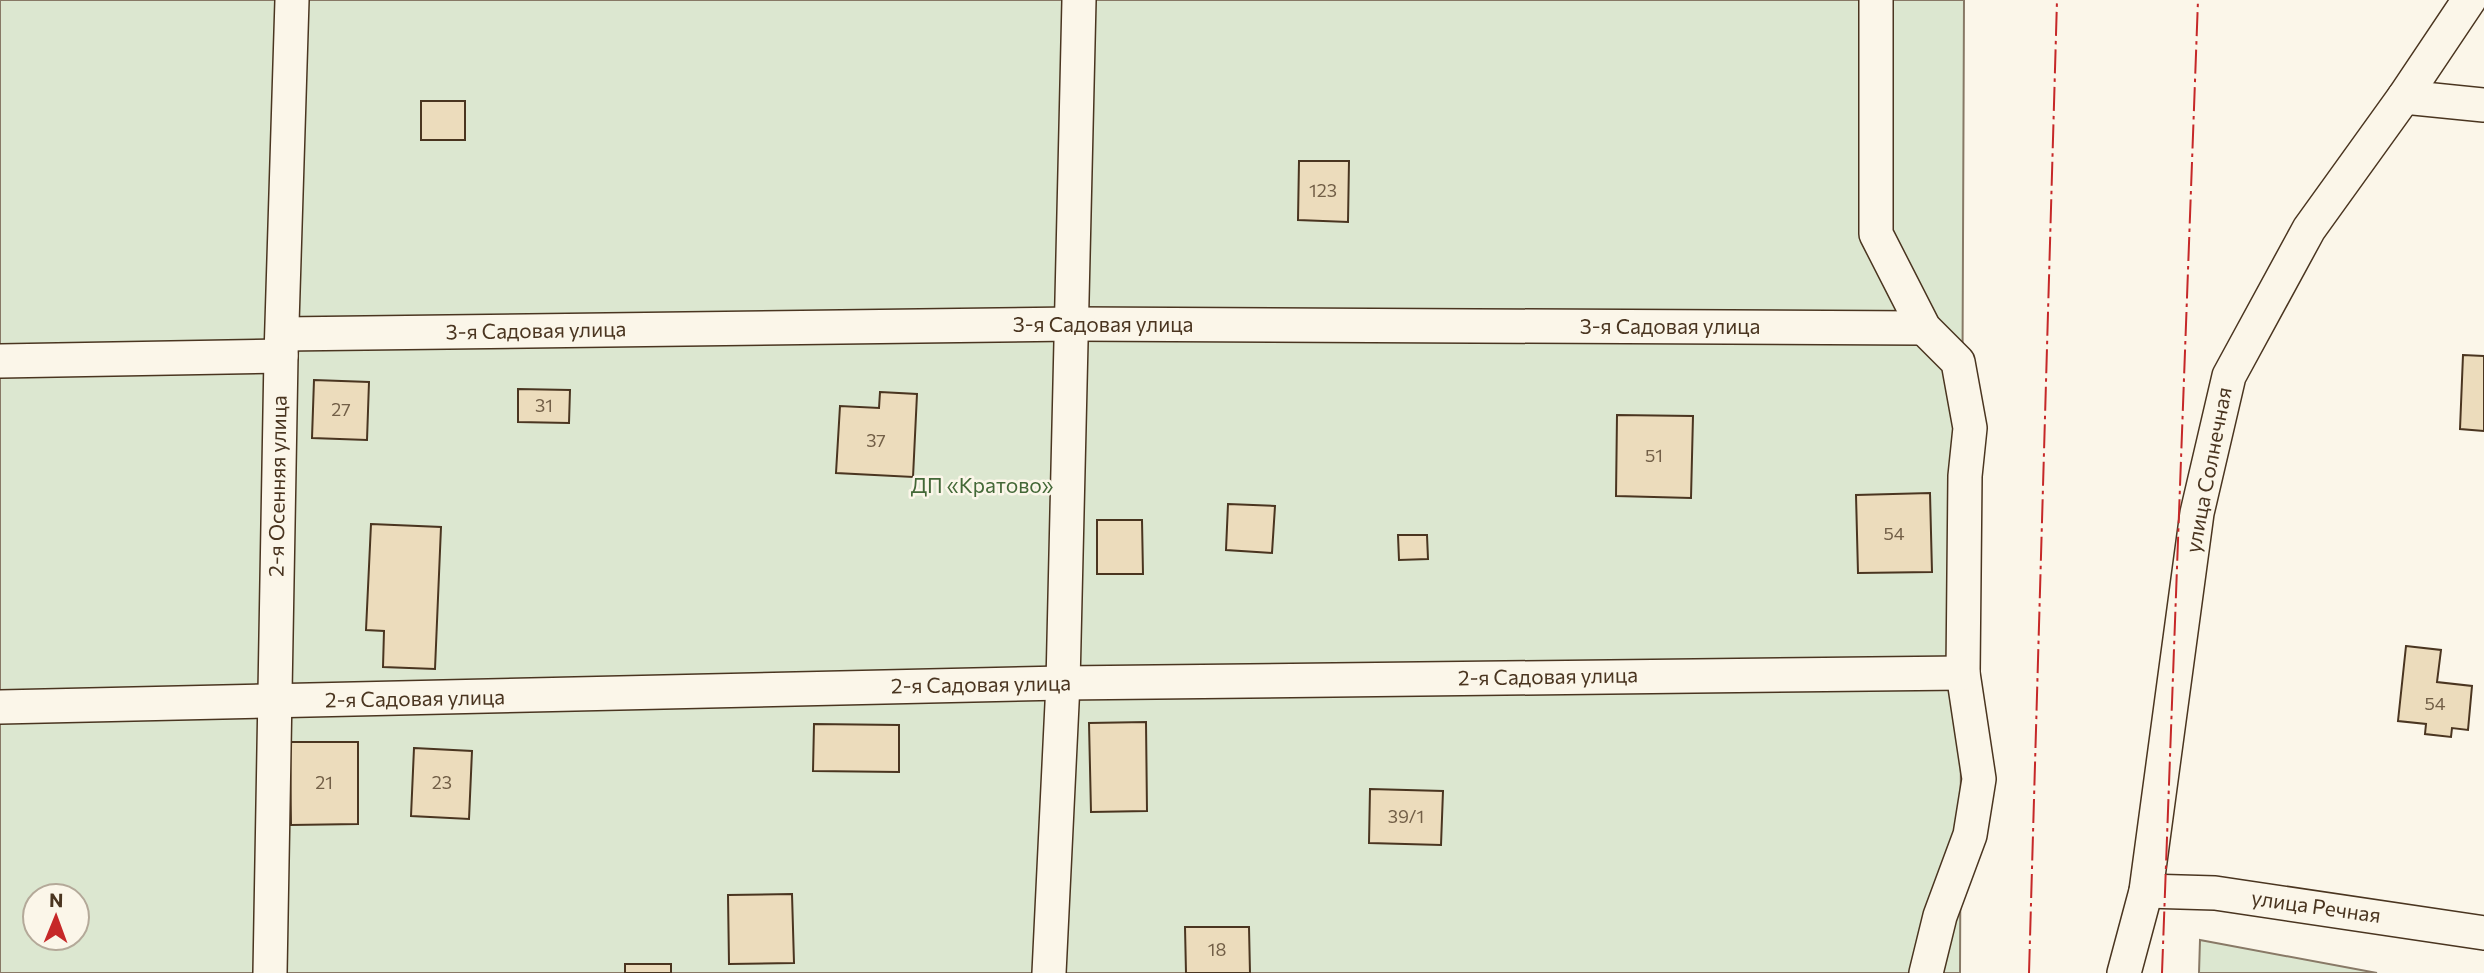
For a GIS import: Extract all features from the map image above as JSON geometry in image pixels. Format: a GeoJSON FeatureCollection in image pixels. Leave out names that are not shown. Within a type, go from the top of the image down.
{"type":"FeatureCollection","features":[{"type":"Feature","properties":{"kind":"street","name":"2-я Осенняя улица"},"geometry":{"type":"LineString","coordinates":[[270,973],[273,702],[292,0]]}},
{"type":"Feature","properties":{"kind":"street"},"geometry":{"type":"LineString","coordinates":[[1049,973],[1063,683],[1079,0]]}},
{"type":"Feature","properties":{"kind":"street"},"geometry":{"type":"LineString","coordinates":[[1876,0],[1875,234],[1924,328],[1958,362],[1970,428],[1965,476],[1963,673],[1979,779],[1970,835],[1940,916],[1926,973]]}},
{"type":"Feature","properties":{"kind":"street","name":"улица Солнечная"},"geometry":{"type":"LineString","coordinates":[[2124,973],[2146,891],[2197,513],[2229,376],[2309,229],[2404,97],[2469,0]]}},
{"type":"Feature","properties":{"kind":"street"},"geometry":{"type":"LineString","coordinates":[[2404,97],[2484,105]]}},
{"type":"Feature","properties":{"kind":"street","name":"3-я Садовая улица"},"geometry":{"type":"LineString","coordinates":[[0,361],[282,345],[1073,324],[1924,328]]}},
{"type":"Feature","properties":{"kind":"street","name":"2-я Садовая улица"},"geometry":{"type":"LineString","coordinates":[[0,707],[1063,683],[1963,673]]}},
{"type":"Feature","properties":{"kind":"street","name":"улица Речная"},"geometry":{"type":"LineString","coordinates":[[2146,891],[2215,892],[2484,933]]}},
{"type":"Feature","properties":{"kind":"green space","name":"ДП «Кратово»"},"geometry":{"type":"Polygon","coordinates":[[[0,0],[1964,0],[1960,973],[0,973],[0,0]]]}},
{"type":"Feature","properties":{"kind":"green space"},"geometry":{"type":"Polygon","coordinates":[[[2200,940],[2377,973],[2199,973],[2200,940]]]}},
{"type":"Feature","properties":{"kind":"building"},"geometry":{"type":"Polygon","coordinates":[[[421,101],[465,101],[465,140],[421,140],[421,101]]]}},
{"type":"Feature","properties":{"kind":"building"},"geometry":{"type":"Polygon","coordinates":[[[1299,161],[1349,161],[1348,222],[1298,220],[1299,161]]]}},
{"type":"Feature","properties":{"kind":"building"},"geometry":{"type":"Polygon","coordinates":[[[2463,355],[2484,356],[2484,431],[2460,429],[2463,355]]]}},
{"type":"Feature","properties":{"kind":"building"},"geometry":{"type":"Polygon","coordinates":[[[314,380],[369,382],[367,440],[312,438],[314,380]]]}},
{"type":"Feature","properties":{"kind":"building"},"geometry":{"type":"Polygon","coordinates":[[[518,389],[570,390],[569,423],[518,422],[518,389]]]}},
{"type":"Feature","properties":{"kind":"building"},"geometry":{"type":"Polygon","coordinates":[[[880,392],[917,394],[913,477],[836,473],[840,406],[879,408],[880,392]]]}},
{"type":"Feature","properties":{"kind":"building"},"geometry":{"type":"Polygon","coordinates":[[[1617,415],[1693,416],[1691,498],[1616,496],[1617,415]]]}},
{"type":"Feature","properties":{"kind":"building"},"geometry":{"type":"Polygon","coordinates":[[[1930,493],[1932,572],[1858,573],[1856,495],[1930,493]]]}},
{"type":"Feature","properties":{"kind":"building"},"geometry":{"type":"Polygon","coordinates":[[[1228,504],[1275,506],[1272,553],[1226,550],[1228,504]]]}},
{"type":"Feature","properties":{"kind":"building"},"geometry":{"type":"Polygon","coordinates":[[[1097,520],[1142,520],[1143,574],[1097,574],[1097,520]]]}},
{"type":"Feature","properties":{"kind":"building"},"geometry":{"type":"Polygon","coordinates":[[[371,524],[441,527],[435,669],[383,667],[384,631],[366,630],[371,524]]]}},
{"type":"Feature","properties":{"kind":"building"},"geometry":{"type":"Polygon","coordinates":[[[1398,535],[1427,535],[1428,559],[1399,560],[1398,535]]]}},
{"type":"Feature","properties":{"kind":"building"},"geometry":{"type":"Polygon","coordinates":[[[2406,646],[2441,650],[2437,682],[2472,686],[2468,730],[2452,728],[2451,737],[2425,734],[2426,724],[2398,721],[2406,646]]]}},
{"type":"Feature","properties":{"kind":"building"},"geometry":{"type":"Polygon","coordinates":[[[1146,722],[1147,811],[1091,812],[1089,723],[1146,722]]]}},
{"type":"Feature","properties":{"kind":"building"},"geometry":{"type":"Polygon","coordinates":[[[814,724],[899,725],[899,772],[813,771],[814,724]]]}},
{"type":"Feature","properties":{"kind":"building"},"geometry":{"type":"Polygon","coordinates":[[[290,742],[358,742],[358,824],[291,825],[290,742]]]}},
{"type":"Feature","properties":{"kind":"building"},"geometry":{"type":"Polygon","coordinates":[[[414,748],[472,751],[469,819],[411,816],[414,748]]]}},
{"type":"Feature","properties":{"kind":"building"},"geometry":{"type":"Polygon","coordinates":[[[1370,789],[1443,791],[1441,845],[1369,843],[1370,789]]]}},
{"type":"Feature","properties":{"kind":"building"},"geometry":{"type":"Polygon","coordinates":[[[792,894],[794,963],[729,964],[728,895],[792,894]]]}},
{"type":"Feature","properties":{"kind":"building"},"geometry":{"type":"Polygon","coordinates":[[[1185,927],[1249,927],[1250,973],[1186,973],[1185,927]]]}},
{"type":"Feature","properties":{"kind":"building"},"geometry":{"type":"Polygon","coordinates":[[[625,964],[671,964],[671,973],[625,973],[625,964]]]}},
{"type":"Feature","properties":{"kind":"power"},"geometry":{"type":"LineString","coordinates":[[2029,973],[2057,0]]}},
{"type":"Feature","properties":{"kind":"power"},"geometry":{"type":"LineString","coordinates":[[2162,973],[2198,0]]}}]}
